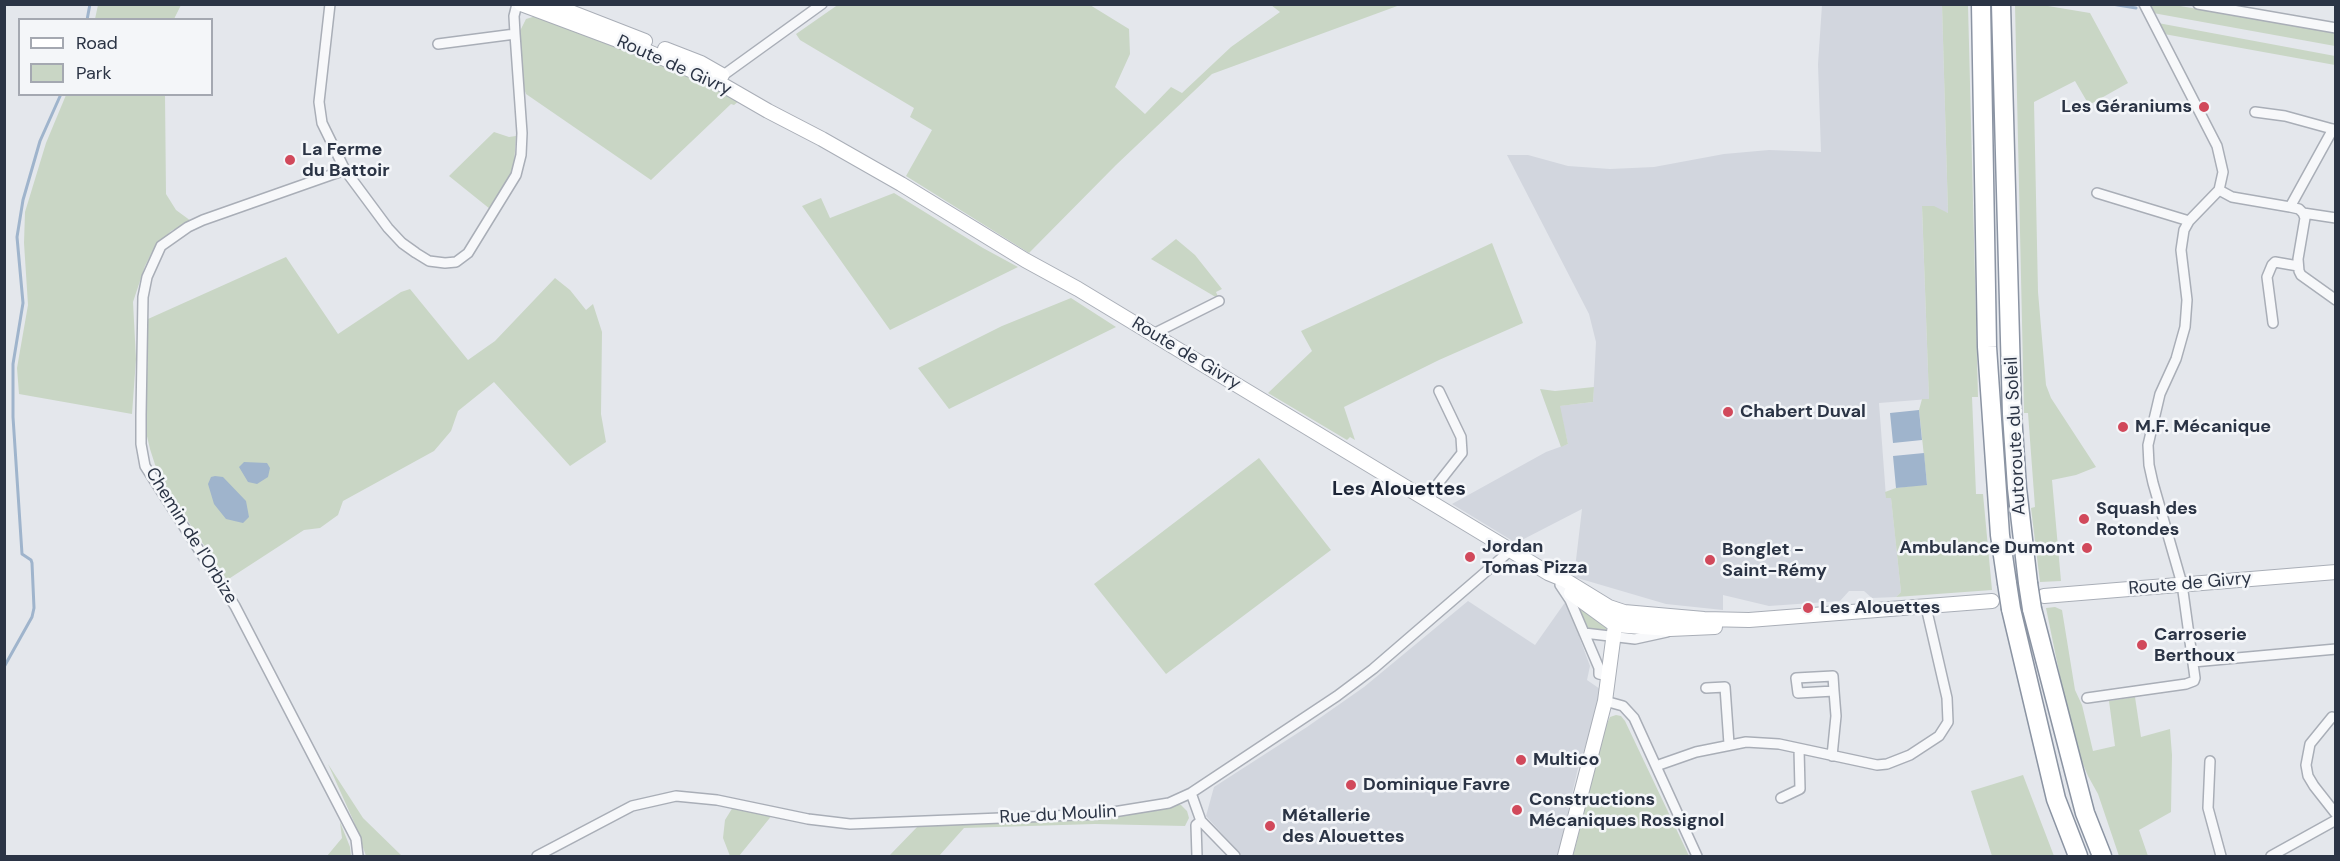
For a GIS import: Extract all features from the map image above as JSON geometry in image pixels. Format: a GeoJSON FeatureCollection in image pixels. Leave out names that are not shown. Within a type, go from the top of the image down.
{"type":"FeatureCollection","features":[{"type":"Feature","properties":{"kind":"highway","name":"Autoroute du Soleil"},"geometry":{"type":"LineString","coordinates":[[1981,4],[1987,347],[2000,535],[2011,609],[2056,799],[2078,856]]}},
{"type":"Feature","properties":{"kind":"highway","name":"Autoroute du Soleil"},"geometry":{"type":"LineString","coordinates":[[2001,4],[2012,414],[2017,488],[2028,583],[2038,603],[2085,813],[2102,856]]}},
{"type":"Feature","properties":{"kind":"main road","name":"Route de Givry"},"geometry":{"type":"LineString","coordinates":[[519,4],[719,78],[772,103],[822,139],[1153,334],[1425,500],[1609,607],[1621,626]]}},
{"type":"Feature","properties":{"kind":"main road","name":"Route de Givry"},"geometry":{"type":"LineString","coordinates":[[550,4],[700,63],[719,78]]}},
{"type":"Feature","properties":{"kind":"main road","name":"Route de Givry"},"geometry":{"type":"LineString","coordinates":[[2038,603],[2182,584],[2336,572]]}},
{"type":"Feature","properties":{"kind":"main road","name":"Route de Givry"},"geometry":{"type":"LineString","coordinates":[[1548,573],[1560,585],[1621,626],[1670,629],[1722,626],[1749,620]]}},
{"type":"Feature","properties":{"kind":"main road","name":"Route de Givry"},"geometry":{"type":"LineString","coordinates":[[1621,626],[1630,617],[1749,620],[1992,601]]}},
{"type":"Feature","properties":{"kind":"main road"},"geometry":{"type":"LineString","coordinates":[[1565,856],[1605,701],[1609,670],[1621,626]]}},
{"type":"Feature","properties":{"kind":"street"},"geometry":{"type":"LineString","coordinates":[[330,4],[319,102],[322,123],[345,170],[388,228],[402,243],[429,261],[446,263],[456,262],[468,252],[516,174],[521,155],[520,91],[514,16],[519,4]]}},
{"type":"Feature","properties":{"kind":"street"},"geometry":{"type":"LineString","coordinates":[[719,78],[822,4]]}},
{"type":"Feature","properties":{"kind":"street"},"geometry":{"type":"LineString","coordinates":[[2086,698],[2191,683],[2195,678],[2182,584],[2153,483],[2148,454],[2160,394],[2176,359],[2185,327],[2187,300],[2181,250],[2184,230],[2189,221],[2219,190],[2223,172],[2220,153],[2144,4]]}},
{"type":"Feature","properties":{"kind":"street"},"geometry":{"type":"LineString","coordinates":[[2198,4],[2336,28]]}},
{"type":"Feature","properties":{"kind":"street"},"geometry":{"type":"LineString","coordinates":[[438,44],[515,34]]}},
{"type":"Feature","properties":{"kind":"street"},"geometry":{"type":"LineString","coordinates":[[2255,112],[2285,116],[2334,129],[2290,207]]}},
{"type":"Feature","properties":{"kind":"street","name":"Chemin de l'Orbize"},"geometry":{"type":"LineString","coordinates":[[345,170],[203,220],[188,227],[161,246],[147,277],[143,297],[141,444],[146,466],[235,606],[356,839],[358,856]]}},
{"type":"Feature","properties":{"kind":"street"},"geometry":{"type":"LineString","coordinates":[[2219,190],[2232,197],[2299,209],[2305,218],[2298,266],[2301,275],[2336,300]]}},
{"type":"Feature","properties":{"kind":"street"},"geometry":{"type":"LineString","coordinates":[[2097,193],[2189,221]]}},
{"type":"Feature","properties":{"kind":"street"},"geometry":{"type":"LineString","coordinates":[[2303,213],[2336,218]]}},
{"type":"Feature","properties":{"kind":"street"},"geometry":{"type":"LineString","coordinates":[[2273,323],[2267,277],[2272,265],[2275,262],[2298,266]]}},
{"type":"Feature","properties":{"kind":"street"},"geometry":{"type":"LineString","coordinates":[[1153,334],[1220,302]]}},
{"type":"Feature","properties":{"kind":"street"},"geometry":{"type":"LineString","coordinates":[[1425,500],[1462,453],[1461,438],[1439,392]]}},
{"type":"Feature","properties":{"kind":"street","name":"Rue du Moulin"},"geometry":{"type":"LineString","coordinates":[[537,856],[632,806],[676,796],[717,800],[830,822],[888,824],[1101,814],[1169,802],[1191,793],[1355,683],[1510,550]]}},
{"type":"Feature","properties":{"kind":"street"},"geometry":{"type":"LineString","coordinates":[[1560,585],[1584,633],[1599,668],[1599,674],[1609,670]]}},
{"type":"Feature","properties":{"kind":"street"},"geometry":{"type":"LineString","coordinates":[[1656,766],[1674,758],[1729,744],[1760,742],[1860,763],[1887,765],[1910,755],[1939,736],[1948,722],[1949,711],[1926,607]]}},
{"type":"Feature","properties":{"kind":"street"},"geometry":{"type":"LineString","coordinates":[[1584,633],[1621,626]]}},
{"type":"Feature","properties":{"kind":"street"},"geometry":{"type":"LineString","coordinates":[[2193,662],[2336,649]]}},
{"type":"Feature","properties":{"kind":"street"},"geometry":{"type":"LineString","coordinates":[[1706,688],[1725,687],[1729,744]]}},
{"type":"Feature","properties":{"kind":"street"},"geometry":{"type":"LineString","coordinates":[[1832,756],[1836,716],[1834,691]]}},
{"type":"Feature","properties":{"kind":"street"},"geometry":{"type":"LineString","coordinates":[[1605,701],[1623,706],[1629,711],[1696,856]]}},
{"type":"Feature","properties":{"kind":"street"},"geometry":{"type":"LineString","coordinates":[[2332,717],[2310,744],[2306,765],[2308,776],[2314,786],[2336,814]]}},
{"type":"Feature","properties":{"kind":"street"},"geometry":{"type":"LineString","coordinates":[[1781,798],[1800,789],[1799,749]]}},
{"type":"Feature","properties":{"kind":"street"},"geometry":{"type":"LineString","coordinates":[[2210,761],[2208,808],[2221,856]]}},
{"type":"Feature","properties":{"kind":"street"},"geometry":{"type":"LineString","coordinates":[[1191,793],[1201,820],[1234,856]]}},
{"type":"Feature","properties":{"kind":"street"},"geometry":{"type":"LineString","coordinates":[[1197,856],[1196,825],[1201,820]]}},
{"type":"Feature","properties":{"kind":"street"},"geometry":{"type":"LineString","coordinates":[[2271,856],[2336,820]]}},
{"type":"Feature","properties":{"kind":"shaded area"},"geometry":{"type":"Polygon","coordinates":[[[1822,5],[1942,5],[1948,213],[1922,207],[1929,399],[1879,403],[1886,497],[1891,497],[1901,592],[1896,597],[1872,598],[1864,591],[1849,591],[1840,601],[1769,606],[1723,595],[1723,610],[1666,604],[1574,577],[1582,509],[1516,543],[1452,504],[1546,452],[1568,444],[1559,406],[1593,402],[1596,342],[1589,314],[1507,155],[1528,155],[1568,166],[1610,169],[1654,167],[1724,154],[1769,150],[1821,152],[1818,64],[1822,5]]]}},
{"type":"Feature","properties":{"kind":"shaded area"},"geometry":{"type":"Polygon","coordinates":[[[1468,601],[1535,645],[1566,601],[1590,666],[1587,680],[1600,689],[1594,720],[1578,768],[1558,856],[1242,856],[1206,816],[1214,787],[1364,687],[1468,601]]]}},
{"type":"Feature","properties":{"kind":"green space"},"geometry":{"type":"Polygon","coordinates":[[[98,4],[181,5],[174,18],[95,18],[98,4]]]}},
{"type":"Feature","properties":{"kind":"green space"},"geometry":{"type":"Polygon","coordinates":[[[839,4],[1090,5],[1129,29],[1130,54],[1115,87],[1145,114],[1171,87],[1182,93],[1231,47],[1280,12],[1271,5],[1400,5],[1212,74],[1116,165],[1029,253],[906,176],[932,130],[910,117],[914,108],[800,40],[796,34],[839,4]]]}},
{"type":"Feature","properties":{"kind":"green space"},"geometry":{"type":"Polygon","coordinates":[[[1942,5],[1968,5],[1978,397],[1972,397],[1976,494],[1983,494],[1992,590],[1896,597],[1901,592],[1891,498],[1886,498],[1885,492],[1896,488],[1927,484],[1919,410],[1922,399],[1929,399],[1922,206],[1934,206],[1948,213],[1942,5]]]}},
{"type":"Feature","properties":{"kind":"green space"},"geometry":{"type":"Polygon","coordinates":[[[2015,5],[2042,5],[2090,13],[2128,83],[2089,105],[2075,81],[2034,102],[2038,292],[2046,385],[2051,398],[2096,467],[2076,475],[2052,480],[2061,581],[2040,582],[2031,508],[2035,507],[2028,413],[2024,413],[2015,5]]]}},
{"type":"Feature","properties":{"kind":"green space"},"geometry":{"type":"Polygon","coordinates":[[[2151,5],[2174,5],[2335,32],[2335,46],[2153,13],[2151,5]]]}},
{"type":"Feature","properties":{"kind":"green space"},"geometry":{"type":"Polygon","coordinates":[[[539,15],[691,73],[740,100],[734,105],[731,104],[651,180],[526,94],[520,31],[526,19],[539,15]]]}},
{"type":"Feature","properties":{"kind":"green space"},"geometry":{"type":"Polygon","coordinates":[[[2158,23],[2335,56],[2335,65],[2164,34],[2158,23]]]}},
{"type":"Feature","properties":{"kind":"green space"},"geometry":{"type":"Polygon","coordinates":[[[66,96],[165,96],[166,194],[176,210],[191,221],[171,231],[152,252],[133,302],[136,359],[132,414],[19,394],[17,368],[28,305],[24,243],[25,212],[46,143],[66,96]]]}},
{"type":"Feature","properties":{"kind":"green space"},"geometry":{"type":"Polygon","coordinates":[[[494,132],[509,137],[516,136],[514,165],[508,180],[490,209],[449,176],[494,132]]]}},
{"type":"Feature","properties":{"kind":"green space"},"geometry":{"type":"Polygon","coordinates":[[[894,193],[1018,267],[890,330],[802,206],[821,198],[830,218],[894,193]]]}},
{"type":"Feature","properties":{"kind":"green space"},"geometry":{"type":"Polygon","coordinates":[[[1176,239],[1195,255],[1222,289],[1216,292],[1219,299],[1151,259],[1176,239]]]}},
{"type":"Feature","properties":{"kind":"green space"},"geometry":{"type":"Polygon","coordinates":[[[1492,243],[1523,323],[1439,360],[1344,407],[1355,440],[1350,437],[1347,440],[1268,393],[1312,351],[1301,331],[1492,243]]]}},
{"type":"Feature","properties":{"kind":"green space"},"geometry":{"type":"Polygon","coordinates":[[[286,257],[338,334],[401,292],[410,289],[468,360],[495,341],[555,278],[570,290],[586,310],[593,304],[602,332],[601,414],[606,442],[570,466],[494,382],[458,411],[451,431],[434,451],[343,501],[338,515],[320,528],[304,530],[227,580],[159,477],[150,449],[146,432],[148,319],[286,257]]]}},
{"type":"Feature","properties":{"kind":"green space"},"geometry":{"type":"Polygon","coordinates":[[[1071,298],[1116,327],[949,409],[918,368],[1002,326],[1071,298]]]}},
{"type":"Feature","properties":{"kind":"green space"},"geometry":{"type":"Polygon","coordinates":[[[1594,387],[1593,402],[1560,406],[1568,444],[1561,447],[1540,389],[1555,391],[1594,387]]]}},
{"type":"Feature","properties":{"kind":"green space"},"geometry":{"type":"Polygon","coordinates":[[[1259,458],[1331,550],[1166,674],[1094,584],[1259,458]]]}},
{"type":"Feature","properties":{"kind":"green space"},"geometry":{"type":"Polygon","coordinates":[[[1570,596],[1605,624],[1607,631],[1585,630],[1570,596]]]}},
{"type":"Feature","properties":{"kind":"green space"},"geometry":{"type":"Polygon","coordinates":[[[2055,607],[2062,610],[2075,690],[2082,705],[2093,751],[2115,746],[2109,701],[2135,697],[2141,737],[2170,729],[2171,812],[2139,830],[2148,856],[2119,856],[2098,794],[2080,757],[2064,696],[2046,608],[2055,607]]]}},
{"type":"Feature","properties":{"kind":"green space"},"geometry":{"type":"Polygon","coordinates":[[[1621,716],[1625,721],[1689,856],[1573,856],[1605,728],[1610,717],[1621,716]]]}},
{"type":"Feature","properties":{"kind":"green space"},"geometry":{"type":"Polygon","coordinates":[[[328,764],[363,818],[402,856],[366,856],[354,822],[328,764]]]}},
{"type":"Feature","properties":{"kind":"green space"},"geometry":{"type":"Polygon","coordinates":[[[2023,775],[2054,856],[1992,856],[1971,791],[2023,775]]]}},
{"type":"Feature","properties":{"kind":"green space"},"geometry":{"type":"Polygon","coordinates":[[[1181,805],[1187,811],[1189,818],[1185,826],[1095,824],[964,828],[939,856],[889,856],[919,825],[1181,805]]]}},
{"type":"Feature","properties":{"kind":"green space"},"geometry":{"type":"Polygon","coordinates":[[[733,807],[773,814],[739,856],[730,856],[723,838],[725,820],[733,807]]]}},
{"type":"Feature","properties":{"kind":"green space"},"geometry":{"type":"Polygon","coordinates":[[[340,822],[350,847],[351,856],[327,856],[342,838],[340,822]]]}},
{"type":"Feature","properties":{"kind":"water"},"geometry":{"type":"Polygon","coordinates":[[[1919,410],[1922,440],[1893,443],[1890,413],[1919,410]]]}},
{"type":"Feature","properties":{"kind":"water"},"geometry":{"type":"Polygon","coordinates":[[[1924,453],[1927,485],[1896,488],[1893,456],[1924,453]]]}},
{"type":"Feature","properties":{"kind":"water"},"geometry":{"type":"Polygon","coordinates":[[[244,462],[267,463],[270,468],[268,477],[257,484],[248,482],[239,467],[244,462]]]}},
{"type":"Feature","properties":{"kind":"water"},"geometry":{"type":"Polygon","coordinates":[[[211,477],[223,477],[246,501],[249,517],[243,523],[226,519],[214,504],[208,484],[211,477]]]}},
{"type":"Feature","properties":{"kind":"waterway"},"geometry":{"type":"LineString","coordinates":[[87,18],[90,4]]}},
{"type":"Feature","properties":{"kind":"waterway"},"geometry":{"type":"LineString","coordinates":[[2112,4],[2136,8]]}},
{"type":"Feature","properties":{"kind":"waterway"},"geometry":{"type":"LineString","coordinates":[[4,667],[32,617],[34,608],[32,563],[22,554],[13,417],[13,364],[23,303],[17,237],[23,200],[40,141],[60,96]]}},
{"type":"Feature","properties":{"kind":"place","name":"Les Géraniums"},"geometry":{"type":"Point","coordinates":[2204,107]}},
{"type":"Feature","properties":{"kind":"place","name":"La Ferme du Battoir"},"geometry":{"type":"Point","coordinates":[290,160]}},
{"type":"Feature","properties":{"kind":"place","name":"Chabert Duval"},"geometry":{"type":"Point","coordinates":[1728,412]}},
{"type":"Feature","properties":{"kind":"place","name":"M.F. Mécanique"},"geometry":{"type":"Point","coordinates":[2123,427]}},
{"type":"Feature","properties":{"kind":"place","name":"Squash des Rotondes"},"geometry":{"type":"Point","coordinates":[2084,519]}},
{"type":"Feature","properties":{"kind":"place","name":"Ambulance Dumont"},"geometry":{"type":"Point","coordinates":[2087,548]}},
{"type":"Feature","properties":{"kind":"place","name":"Jordan Tomas Pizza"},"geometry":{"type":"Point","coordinates":[1470,557]}},
{"type":"Feature","properties":{"kind":"place","name":"Bonglet - Saint-Rémy"},"geometry":{"type":"Point","coordinates":[1710,560]}},
{"type":"Feature","properties":{"kind":"place","name":"Les Alouettes"},"geometry":{"type":"Point","coordinates":[1808,608]}},
{"type":"Feature","properties":{"kind":"place","name":"Carroserie Berthoux"},"geometry":{"type":"Point","coordinates":[2142,645]}},
{"type":"Feature","properties":{"kind":"place","name":"Multico"},"geometry":{"type":"Point","coordinates":[1521,760]}},
{"type":"Feature","properties":{"kind":"place","name":"Dominique Favre"},"geometry":{"type":"Point","coordinates":[1351,785]}},
{"type":"Feature","properties":{"kind":"place","name":"Constructions Mécaniques Rossignol"},"geometry":{"type":"Point","coordinates":[1517,810]}},
{"type":"Feature","properties":{"kind":"place","name":"Métallerie des Alouettes"},"geometry":{"type":"Point","coordinates":[1270,826]}},
{"type":"Feature","properties":{"kind":"district","name":"Les Alouettes"},"geometry":{"type":"Point","coordinates":[1399,490]}}]}
